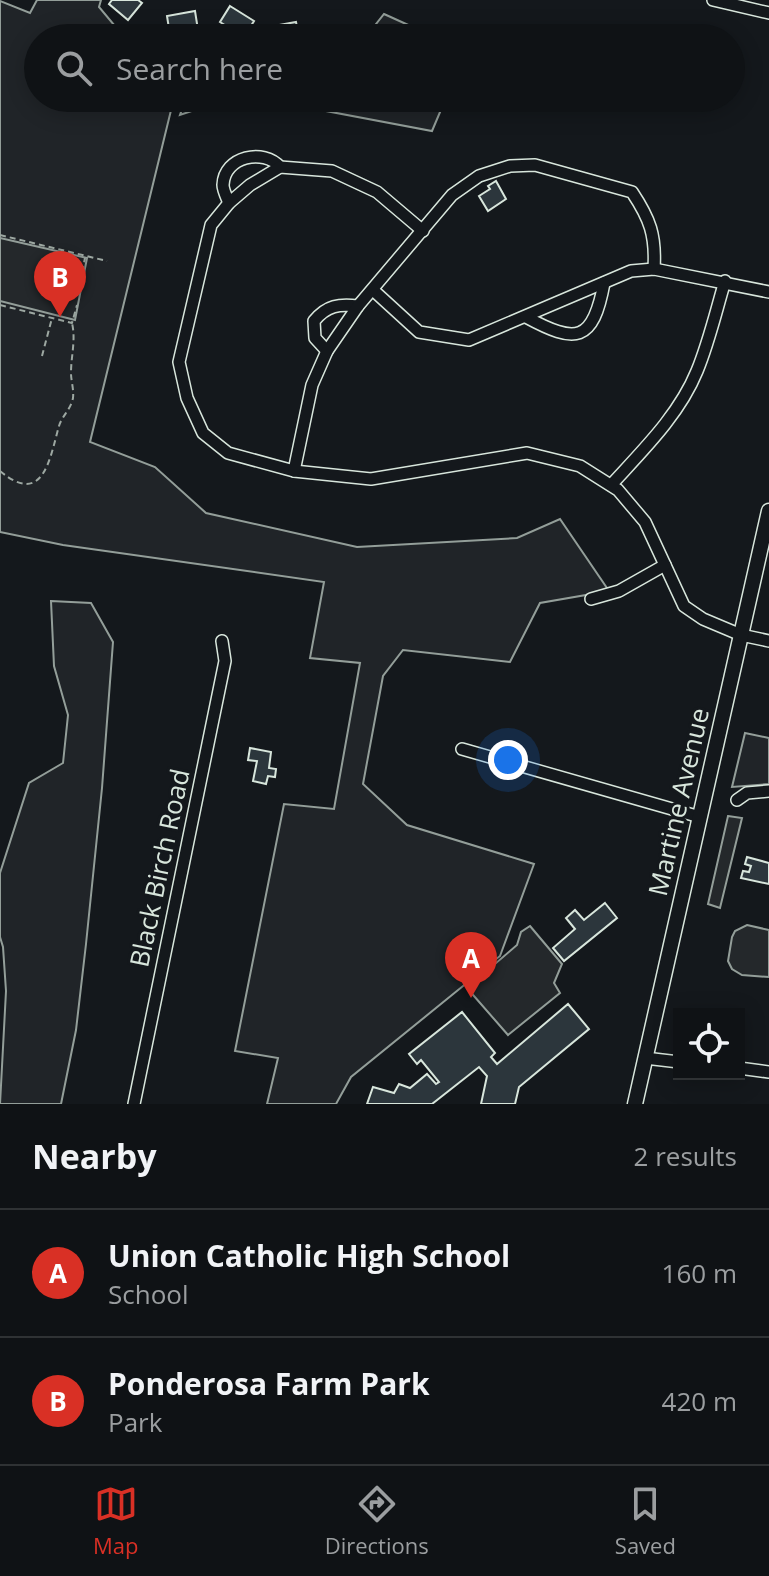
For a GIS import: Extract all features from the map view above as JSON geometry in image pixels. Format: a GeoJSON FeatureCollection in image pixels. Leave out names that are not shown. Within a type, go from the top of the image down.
{"type":"FeatureCollection","features":[{"type":"Feature","properties":{"kind":"main road","name":"Martine Avenue"},"geometry":{"type":"LineString","coordinates":[[635,1104],[769,511]]}},
{"type":"Feature","properties":{"kind":"street"},"geometry":{"type":"LineString","coordinates":[[713,0],[769,13]]}},
{"type":"Feature","properties":{"kind":"street"},"geometry":{"type":"LineString","coordinates":[[229,203],[223,186],[226,173],[238,161],[256,155],[273,159],[280,167]]}},
{"type":"Feature","properties":{"kind":"street"},"geometry":{"type":"LineString","coordinates":[[294,471],[312,385],[327,351],[358,306],[452,195],[479,176],[510,166],[535,165],[632,192],[647,215],[656,243],[654,269]]}},
{"type":"Feature","properties":{"kind":"street"},"geometry":{"type":"LineString","coordinates":[[423,231],[377,192],[332,171],[280,167],[250,185],[229,203],[211,225],[179,362],[187,398],[203,433],[228,453],[294,471],[371,479],[527,453],[580,466],[611,485],[645,522],[684,606],[703,619],[741,635],[769,641]]}},
{"type":"Feature","properties":{"kind":"street"},"geometry":{"type":"LineString","coordinates":[[373,290],[419,332],[469,340],[631,271],[654,269],[769,292]]}},
{"type":"Feature","properties":{"kind":"street"},"geometry":{"type":"LineString","coordinates":[[611,485],[660,432],[687,392],[725,281]]}},
{"type":"Feature","properties":{"kind":"street"},"geometry":{"type":"LineString","coordinates":[[526,317],[565,335],[590,328],[599,312],[604,283]]}},
{"type":"Feature","properties":{"kind":"street"},"geometry":{"type":"LineString","coordinates":[[327,351],[315,338],[314,321],[330,306],[358,306]]}},
{"type":"Feature","properties":{"kind":"street"},"geometry":{"type":"LineString","coordinates":[[591,599],[619,591],[665,565]]}},
{"type":"Feature","properties":{"kind":"street","name":"Black Birch Road"},"geometry":{"type":"LineString","coordinates":[[134,1104],[225,661],[222,641]]}},
{"type":"Feature","properties":{"kind":"street"},"geometry":{"type":"LineString","coordinates":[[462,749],[700,817]]}},
{"type":"Feature","properties":{"kind":"street"},"geometry":{"type":"LineString","coordinates":[[737,800],[747,793],[769,791]]}},
{"type":"Feature","properties":{"kind":"street"},"geometry":{"type":"LineString","coordinates":[[645,1058],[673,1061]]}},
{"type":"Feature","properties":{"kind":"street"},"geometry":{"type":"LineString","coordinates":[[745,1069],[769,1072]]}},
{"type":"Feature","properties":{"kind":"path"},"geometry":{"type":"LineString","coordinates":[[0,235],[107,261]]}},
{"type":"Feature","properties":{"kind":"path"},"geometry":{"type":"LineString","coordinates":[[82,272],[85,256]]}},
{"type":"Feature","properties":{"kind":"path"},"geometry":{"type":"LineString","coordinates":[[0,305],[72,323]]}},
{"type":"Feature","properties":{"kind":"path"},"geometry":{"type":"LineString","coordinates":[[0,471],[12,481],[22,484],[40,478],[47,470],[60,421],[73,398],[71,377],[75,334],[72,323],[77,305]]}},
{"type":"Feature","properties":{"kind":"path"},"geometry":{"type":"LineString","coordinates":[[42,356],[52,317]]}},
{"type":"Feature","properties":{"kind":"shaded area"},"geometry":{"type":"Polygon","coordinates":[[[37,0],[101,0],[99,7],[113,24],[24,24],[24,112],[171,112],[90,442],[155,467],[206,513],[357,547],[517,538],[560,519],[609,591],[540,603],[510,662],[403,650],[383,676],[363,784],[407,825],[534,864],[500,956],[351,1077],[336,1104],[267,1104],[278,1058],[235,1051],[284,804],[334,809],[360,663],[310,658],[324,582],[63,545],[0,532],[0,1],[30,13],[37,0]]]}},
{"type":"Feature","properties":{"kind":"shaded area"},"geometry":{"type":"Polygon","coordinates":[[[384,14],[406,24],[376,24],[384,14]]]}},
{"type":"Feature","properties":{"kind":"shaded area"},"geometry":{"type":"Polygon","coordinates":[[[331,112],[440,112],[432,131],[331,112]]]}},
{"type":"Feature","properties":{"kind":"shaded area"},"geometry":{"type":"Polygon","coordinates":[[[0,238],[87,258],[75,320],[0,301],[0,238]]]}},
{"type":"Feature","properties":{"kind":"shaded area"},"geometry":{"type":"Polygon","coordinates":[[[51,601],[91,603],[113,642],[102,788],[76,1030],[61,1104],[0,1104],[6,991],[0,937],[0,873],[29,783],[63,763],[68,715],[54,666],[51,601]]]}},
{"type":"Feature","properties":{"kind":"shaded area"},"geometry":{"type":"Polygon","coordinates":[[[745,733],[769,738],[769,784],[732,787],[745,733]]]}},
{"type":"Feature","properties":{"kind":"shaded area"},"geometry":{"type":"Polygon","coordinates":[[[728,816],[742,818],[720,908],[708,904],[728,816]]]}},
{"type":"Feature","properties":{"kind":"shaded area"},"geometry":{"type":"Polygon","coordinates":[[[747,925],[769,930],[769,977],[742,975],[732,969],[728,961],[735,931],[747,925]]]}},
{"type":"Feature","properties":{"kind":"shaded area"},"geometry":{"type":"Polygon","coordinates":[[[530,926],[562,964],[554,983],[560,993],[508,1035],[467,988],[517,945],[521,932],[530,926]]]}},
{"type":"Feature","properties":{"kind":"building"},"geometry":{"type":"Polygon","coordinates":[[[112,0],[138,0],[142,3],[128,20],[109,4],[112,0]]]}},
{"type":"Feature","properties":{"kind":"building"},"geometry":{"type":"Polygon","coordinates":[[[230,6],[254,21],[252,24],[220,22],[230,6]]]}},
{"type":"Feature","properties":{"kind":"building"},"geometry":{"type":"Polygon","coordinates":[[[195,11],[197,24],[168,24],[167,16],[195,11]]]}},
{"type":"Feature","properties":{"kind":"building"},"geometry":{"type":"Polygon","coordinates":[[[496,181],[506,199],[488,211],[479,196],[496,181]]]}},
{"type":"Feature","properties":{"kind":"building"},"geometry":{"type":"Polygon","coordinates":[[[250,748],[271,752],[269,768],[276,769],[275,777],[268,776],[266,784],[253,781],[257,761],[248,760],[250,748]]]}},
{"type":"Feature","properties":{"kind":"building"},"geometry":{"type":"Polygon","coordinates":[[[747,857],[769,863],[769,884],[741,878],[743,871],[749,872],[751,866],[745,864],[747,857]]]}},
{"type":"Feature","properties":{"kind":"building"},"geometry":{"type":"Polygon","coordinates":[[[605,903],[617,918],[564,961],[553,948],[575,929],[566,918],[575,910],[584,920],[605,903]]]}},
{"type":"Feature","properties":{"kind":"building"},"geometry":{"type":"Polygon","coordinates":[[[568,1004],[589,1029],[519,1087],[515,1104],[481,1104],[487,1076],[479,1067],[432,1104],[367,1104],[373,1087],[394,1093],[399,1084],[410,1088],[427,1074],[436,1084],[439,1082],[421,1060],[417,1064],[409,1054],[462,1012],[495,1053],[491,1057],[497,1064],[568,1004]]]}},
{"type":"Feature","properties":{"kind":"place","name":"Ponderosa Farm Park"},"geometry":{"type":"Point","coordinates":[60,317]}},
{"type":"Feature","properties":{"kind":"place","name":"Union Catholic High School"},"geometry":{"type":"Point","coordinates":[471,998]}}]}
